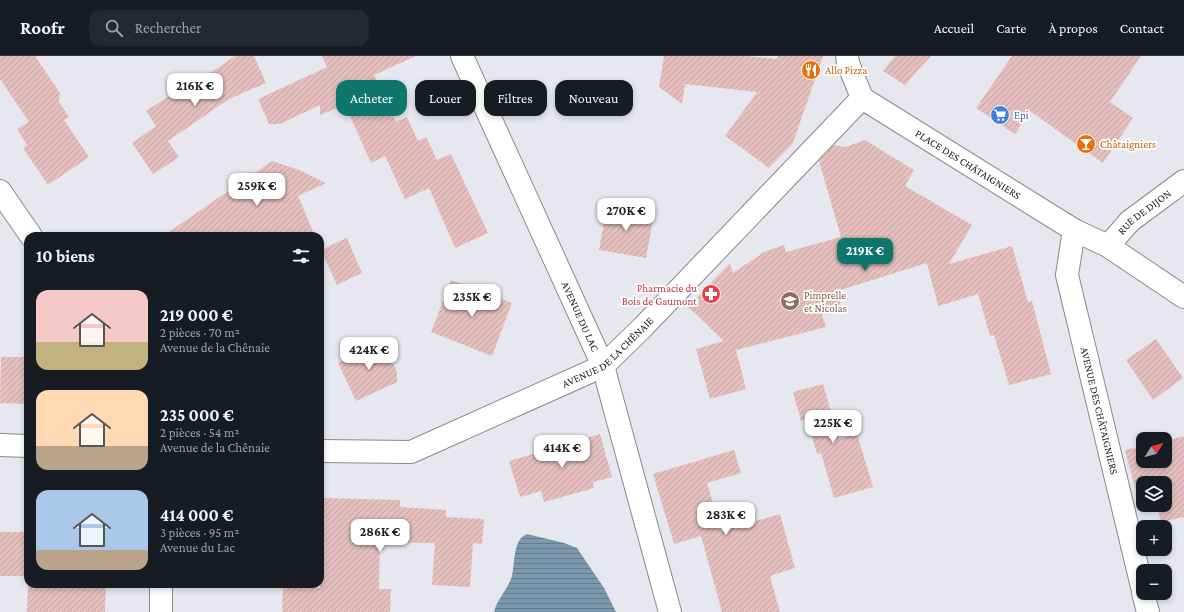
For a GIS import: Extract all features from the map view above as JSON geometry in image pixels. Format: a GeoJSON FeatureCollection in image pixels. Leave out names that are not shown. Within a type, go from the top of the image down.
{"type":"FeatureCollection","features":[{"type":"Feature","properties":{"kind":"street","name":"AVENUE DU LAC"},"geometry":{"type":"LineString","coordinates":[[462,56],[603,366],[670,612]]}},
{"type":"Feature","properties":{"kind":"street"},"geometry":{"type":"LineString","coordinates":[[847,56],[848,63],[862,98]]}},
{"type":"Feature","properties":{"kind":"street","name":"AVENUE DE LA CHÊNAIE"},"geometry":{"type":"LineString","coordinates":[[324,451],[410,452],[603,366],[643,327],[862,98]]}},
{"type":"Feature","properties":{"kind":"street","name":"PLACE DES CHÂTAIGNIERS"},"geometry":{"type":"LineString","coordinates":[[862,98],[1074,230],[1108,246],[1184,297]]}},
{"type":"Feature","properties":{"kind":"street","name":"RUE DE DIJON"},"geometry":{"type":"LineString","coordinates":[[1108,246],[1130,221],[1184,180]]}},
{"type":"Feature","properties":{"kind":"street"},"geometry":{"type":"LineString","coordinates":[[0,191],[28,232]]}},
{"type":"Feature","properties":{"kind":"street","name":"AVENUE DES CHÂTAIGNIERS"},"geometry":{"type":"LineString","coordinates":[[1074,230],[1067,275],[1136,564]]}},
{"type":"Feature","properties":{"kind":"street"},"geometry":{"type":"LineString","coordinates":[[0,445],[24,446]]}},
{"type":"Feature","properties":{"kind":"street"},"geometry":{"type":"LineString","coordinates":[[161,588],[161,612]]}},
{"type":"Feature","properties":{"kind":"street","name":"AVENUE DES CHÂTAIGNIERS"},"geometry":{"type":"LineString","coordinates":[[1145,600],[1148,612]]}},
{"type":"Feature","properties":{"kind":"water"},"geometry":{"type":"Polygon","coordinates":[[[527,534],[564,543],[577,548],[604,588],[616,612],[494,612],[495,607],[512,576],[515,552],[519,541],[527,534]]]}},
{"type":"Feature","properties":{"kind":"building"},"geometry":{"type":"Polygon","coordinates":[[[0,56],[35,56],[60,93],[59,102],[69,117],[64,120],[89,157],[48,185],[23,148],[27,145],[17,129],[29,122],[0,79],[0,56]]]}},
{"type":"Feature","properties":{"kind":"building"},"geometry":{"type":"Polygon","coordinates":[[[235,56],[254,56],[266,83],[229,99],[168,141],[179,157],[153,174],[132,143],[156,126],[146,111],[188,84],[190,87],[235,56]]]}},
{"type":"Feature","properties":{"kind":"building"},"geometry":{"type":"Polygon","coordinates":[[[322,56],[416,56],[374,75],[376,80],[336,80],[336,109],[320,115],[320,105],[280,124],[269,124],[258,99],[327,67],[322,56]]]}},
{"type":"Feature","properties":{"kind":"building"},"geometry":{"type":"Polygon","coordinates":[[[664,56],[746,56],[777,59],[778,56],[823,56],[793,143],[769,168],[725,136],[757,92],[685,84],[682,104],[659,87],[664,56]]]}},
{"type":"Feature","properties":{"kind":"building"},"geometry":{"type":"Polygon","coordinates":[[[895,56],[931,56],[905,85],[883,71],[895,56]]]}},
{"type":"Feature","properties":{"kind":"building"},"geometry":{"type":"Polygon","coordinates":[[[1012,56],[1141,56],[1110,102],[1133,118],[1103,163],[1030,111],[1015,134],[976,108],[1012,56]]]}},
{"type":"Feature","properties":{"kind":"building"},"geometry":{"type":"Polygon","coordinates":[[[350,116],[393,116],[396,122],[407,117],[418,141],[426,137],[437,160],[451,154],[488,233],[455,248],[429,188],[405,199],[385,156],[371,163],[350,116]]]}},
{"type":"Feature","properties":{"kind":"building"},"geometry":{"type":"Polygon","coordinates":[[[865,140],[914,170],[905,186],[972,225],[949,264],[1012,246],[1028,302],[1032,301],[1051,374],[1009,385],[994,335],[990,336],[978,294],[938,306],[927,263],[837,291],[842,310],[822,315],[826,327],[736,350],[746,389],[710,399],[696,349],[724,341],[688,307],[730,263],[733,273],[764,252],[784,245],[786,252],[841,237],[819,161],[834,145],[845,147],[865,140]]]}},
{"type":"Feature","properties":{"kind":"building"},"geometry":{"type":"Polygon","coordinates":[[[272,161],[299,170],[326,183],[298,196],[313,232],[169,232],[272,161]]]}},
{"type":"Feature","properties":{"kind":"building"},"geometry":{"type":"Polygon","coordinates":[[[607,206],[654,214],[646,258],[599,250],[607,206]]]}},
{"type":"Feature","properties":{"kind":"building"},"geometry":{"type":"Polygon","coordinates":[[[347,238],[362,273],[337,285],[324,257],[324,249],[347,238]]]}},
{"type":"Feature","properties":{"kind":"building"},"geometry":{"type":"Polygon","coordinates":[[[451,280],[512,303],[492,356],[431,332],[451,280]]]}},
{"type":"Feature","properties":{"kind":"building"},"geometry":{"type":"Polygon","coordinates":[[[1156,339],[1183,378],[1153,400],[1126,360],[1156,339]]]}},
{"type":"Feature","properties":{"kind":"building"},"geometry":{"type":"Polygon","coordinates":[[[383,342],[397,372],[397,382],[356,401],[338,363],[383,342]]]}},
{"type":"Feature","properties":{"kind":"building"},"geometry":{"type":"Polygon","coordinates":[[[1,357],[24,357],[24,404],[0,403],[1,357]]]}},
{"type":"Feature","properties":{"kind":"building"},"geometry":{"type":"Polygon","coordinates":[[[823,384],[839,439],[857,434],[873,487],[834,498],[821,453],[817,454],[807,419],[801,421],[793,392],[823,384]]]}},
{"type":"Feature","properties":{"kind":"building"},"geometry":{"type":"Polygon","coordinates":[[[600,434],[612,477],[593,482],[594,488],[544,502],[541,491],[520,497],[509,461],[600,434]]]}},
{"type":"Feature","properties":{"kind":"building"},"geometry":{"type":"Polygon","coordinates":[[[1184,436],[1184,517],[1170,520],[1161,520],[1159,512],[1172,512],[1172,476],[1136,476],[1136,491],[1125,450],[1136,448],[1136,468],[1172,468],[1172,439],[1184,436]]]}},
{"type":"Feature","properties":{"kind":"building"},"geometry":{"type":"Polygon","coordinates":[[[734,450],[741,473],[707,483],[721,531],[780,514],[795,568],[770,576],[780,612],[722,612],[701,536],[674,544],[653,474],[734,450]]]}},
{"type":"Feature","properties":{"kind":"building"},"geometry":{"type":"Polygon","coordinates":[[[324,498],[400,500],[400,507],[446,510],[446,517],[484,519],[482,544],[473,543],[470,587],[432,585],[435,543],[380,542],[379,589],[391,589],[390,612],[282,612],[283,588],[324,588],[324,498]]]}},
{"type":"Feature","properties":{"kind":"building"},"geometry":{"type":"Polygon","coordinates":[[[0,532],[24,532],[24,576],[0,576],[0,532]]]}},
{"type":"Feature","properties":{"kind":"building"},"geometry":{"type":"Polygon","coordinates":[[[28,588],[106,588],[105,612],[27,612],[28,588]]]}},
{"type":"Feature","properties":{"kind":"place","name":"Allo Pizza"},"geometry":{"type":"Point","coordinates":[811,70]}},
{"type":"Feature","properties":{"kind":"place","name":"Epi"},"geometry":{"type":"Point","coordinates":[1000,115]}},
{"type":"Feature","properties":{"kind":"place","name":"Châtaigniers"},"geometry":{"type":"Point","coordinates":[1086,144]}},
{"type":"Feature","properties":{"kind":"place","name":"Pharmacie du Bois de Gaumont"},"geometry":{"type":"Point","coordinates":[711,294]}},
{"type":"Feature","properties":{"kind":"place","name":"Pimprelle et Nicolas"},"geometry":{"type":"Point","coordinates":[790,301]}}]}
